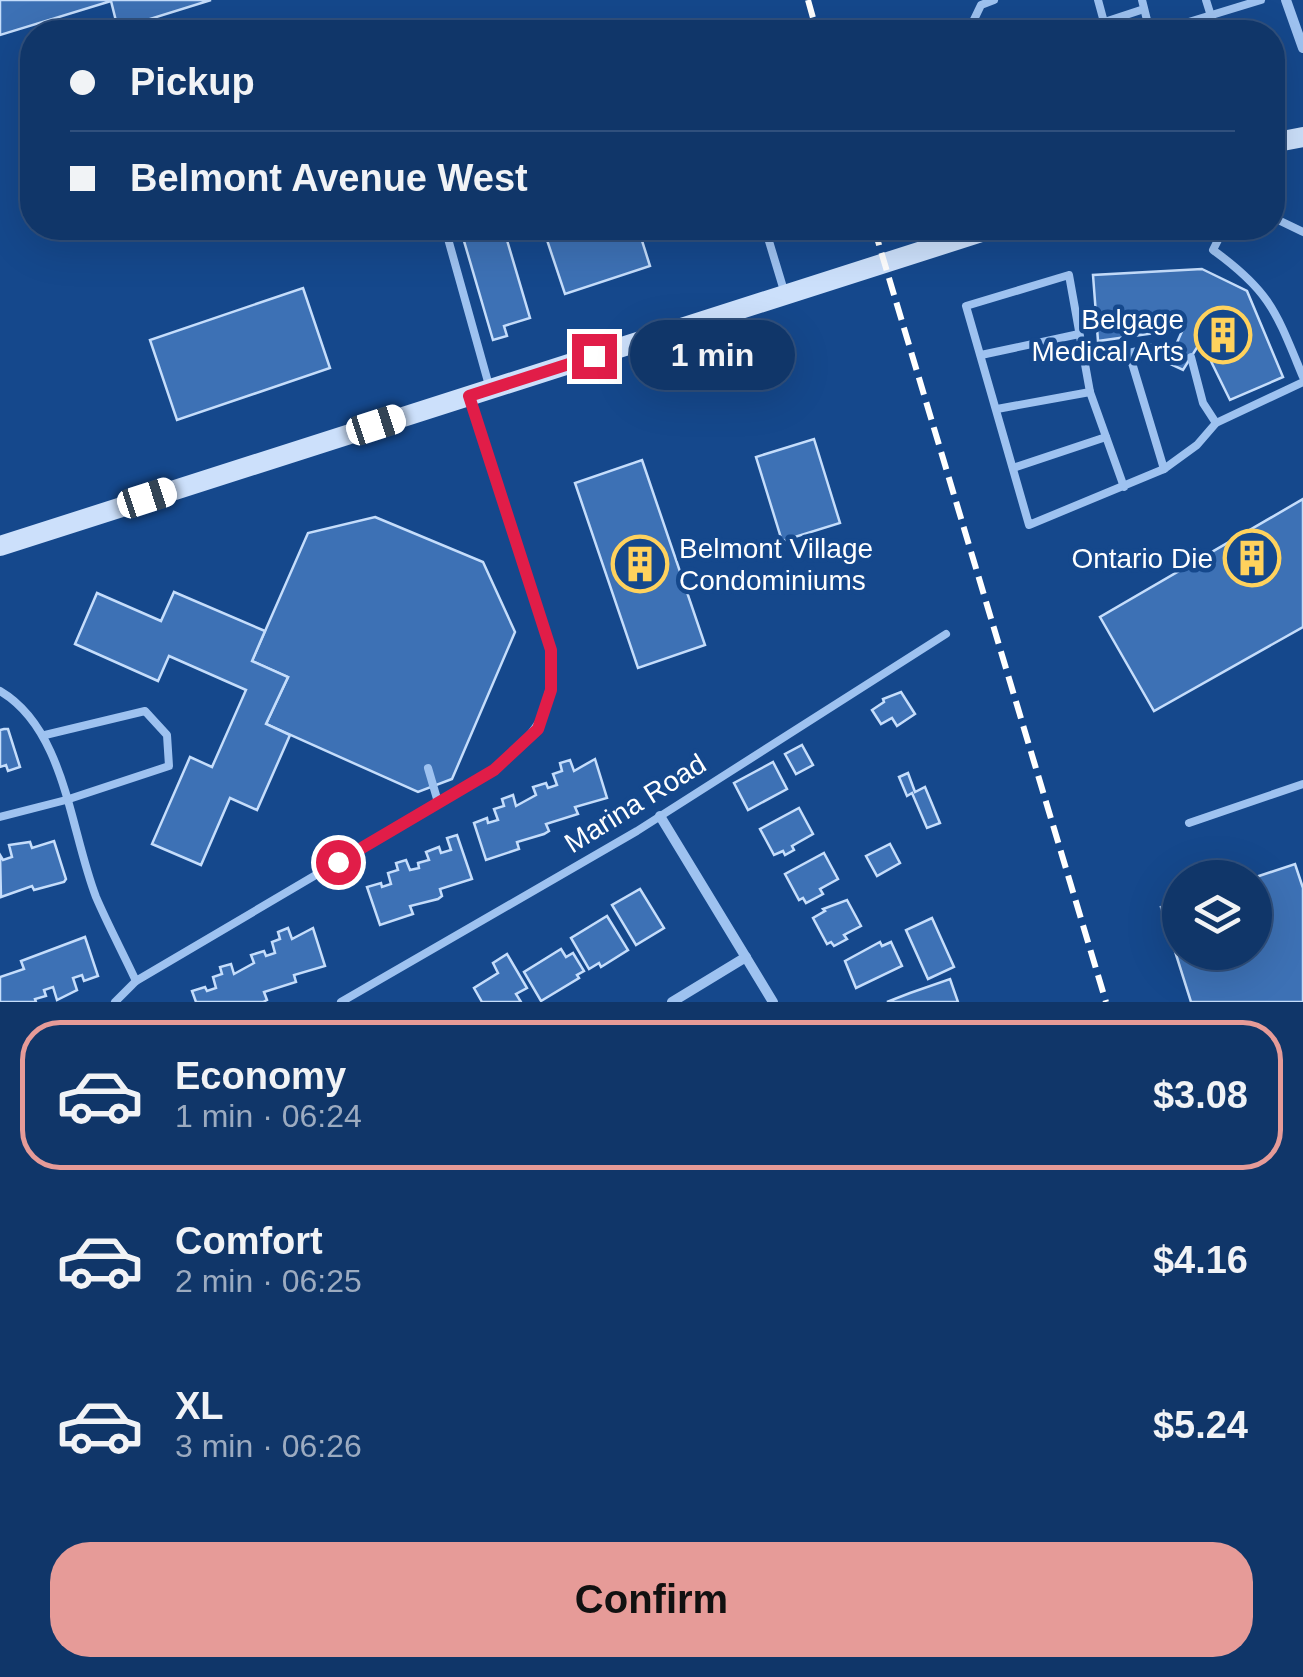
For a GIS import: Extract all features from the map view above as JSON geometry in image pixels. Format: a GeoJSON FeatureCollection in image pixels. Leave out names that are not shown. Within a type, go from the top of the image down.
{"type":"FeatureCollection","features":[{"type":"Feature","properties":{"kind":"street"},"geometry":{"type":"LineString","coordinates":[[1286,0],[1303,48]]}},
{"type":"Feature","properties":{"kind":"street"},"geometry":{"type":"LineString","coordinates":[[0,546],[956,240]]}},
{"type":"Feature","properties":{"kind":"street"},"geometry":{"type":"LineString","coordinates":[[660,816],[772,1002]]}},
{"type":"Feature","properties":{"kind":"street"},"geometry":{"type":"LineString","coordinates":[[672,1002],[746,957]]}},
{"type":"Feature","properties":{"kind":"lane"},"geometry":{"type":"LineString","coordinates":[[974,20],[981,5],[994,0]]}},
{"type":"Feature","properties":{"kind":"lane"},"geometry":{"type":"LineString","coordinates":[[1206,0],[1212,20]]}},
{"type":"Feature","properties":{"kind":"lane"},"geometry":{"type":"LineString","coordinates":[[1196,20],[1262,0]]}},
{"type":"Feature","properties":{"kind":"lane"},"geometry":{"type":"LineString","coordinates":[[1108,20],[1143,4]]}},
{"type":"Feature","properties":{"kind":"lane"},"geometry":{"type":"LineString","coordinates":[[448,240],[490,389]]}},
{"type":"Feature","properties":{"kind":"lane"},"geometry":{"type":"LineString","coordinates":[[769,240],[785,294]]}},
{"type":"Feature","properties":{"kind":"lane"},"geometry":{"type":"LineString","coordinates":[[1124,487],[1090,392],[1069,275],[966,306],[1029,525],[1124,487],[1164,469],[1216,424],[1303,379],[1275,308],[1250,276],[1213,250],[1218,240]]}},
{"type":"Feature","properties":{"kind":"lane"},"geometry":{"type":"LineString","coordinates":[[981,355],[1080,334]]}},
{"type":"Feature","properties":{"kind":"lane"},"geometry":{"type":"LineString","coordinates":[[1164,469],[1129,354],[1158,346],[1175,347]]}},
{"type":"Feature","properties":{"kind":"lane"},"geometry":{"type":"LineString","coordinates":[[1192,357],[1203,403],[1216,424]]}},
{"type":"Feature","properties":{"kind":"lane"},"geometry":{"type":"LineString","coordinates":[[997,410],[1090,392]]}},
{"type":"Feature","properties":{"kind":"lane"},"geometry":{"type":"LineString","coordinates":[[114,1002],[136,982],[494,770],[538,729],[551,690],[551,650],[469,396]]}},
{"type":"Feature","properties":{"kind":"lane"},"geometry":{"type":"LineString","coordinates":[[1013,468],[1106,438]]}},
{"type":"Feature","properties":{"kind":"lane","name":"Marina Road"},"geometry":{"type":"LineString","coordinates":[[342,1002],[660,816],[946,634]]}},
{"type":"Feature","properties":{"kind":"lane"},"geometry":{"type":"LineString","coordinates":[[0,690],[18,701],[45,735],[96,896],[136,982]]}},
{"type":"Feature","properties":{"kind":"lane"},"geometry":{"type":"LineString","coordinates":[[0,817],[168,766],[167,736],[145,711],[45,735]]}},
{"type":"Feature","properties":{"kind":"lane"},"geometry":{"type":"LineString","coordinates":[[428,768],[438,802]]}},
{"type":"Feature","properties":{"kind":"lane"},"geometry":{"type":"LineString","coordinates":[[1190,823],[1303,784]]}},
{"type":"Feature","properties":{"kind":"building"},"geometry":{"type":"Polygon","coordinates":[[[0,0],[211,0],[147,20],[116,20],[111,1],[49,20],[20,20],[20,29],[0,35],[0,0]]]}},
{"type":"Feature","properties":{"kind":"building"},"geometry":{"type":"Polygon","coordinates":[[[507,240],[530,318],[504,326],[507,336],[493,340],[464,241],[507,240]]]}},
{"type":"Feature","properties":{"kind":"building"},"geometry":{"type":"Polygon","coordinates":[[[547,240],[642,240],[650,266],[565,294],[547,240]]]}},
{"type":"Feature","properties":{"kind":"building","name":"Belgage Medical Arts"},"geometry":{"type":"Polygon","coordinates":[[[1202,269],[1247,291],[1283,377],[1230,400],[1201,341],[1183,370],[1168,363],[1183,329],[1098,341],[1093,275],[1202,269]]]}},
{"type":"Feature","properties":{"kind":"building"},"geometry":{"type":"Polygon","coordinates":[[[303,288],[330,368],[177,420],[150,340],[303,288]]]}},
{"type":"Feature","properties":{"kind":"building"},"geometry":{"type":"Polygon","coordinates":[[[814,439],[840,523],[782,541],[756,457],[814,439]]]}},
{"type":"Feature","properties":{"kind":"building","name":"Belmont Village Condominiums"},"geometry":{"type":"Polygon","coordinates":[[[642,460],[705,645],[638,668],[575,483],[642,460]]]}},
{"type":"Feature","properties":{"kind":"building","name":"Ontario Die"},"geometry":{"type":"Polygon","coordinates":[[[1303,499],[1303,627],[1154,711],[1100,617],[1303,499]]]}},
{"type":"Feature","properties":{"kind":"building"},"geometry":{"type":"Polygon","coordinates":[[[375,517],[483,562],[515,632],[452,779],[418,792],[266,724],[288,677],[252,661],[308,533],[375,517]]]}},
{"type":"Feature","properties":{"kind":"building"},"geometry":{"type":"Polygon","coordinates":[[[174,592],[265,631],[252,661],[288,677],[266,724],[290,735],[257,810],[230,798],[201,865],[152,844],[190,757],[212,767],[246,690],[169,656],[158,681],[75,644],[97,593],[161,621],[174,592]]]}},
{"type":"Feature","properties":{"kind":"building"},"geometry":{"type":"Polygon","coordinates":[[[901,692],[915,714],[897,726],[892,718],[881,724],[872,710],[883,699],[901,692]]]}},
{"type":"Feature","properties":{"kind":"building"},"geometry":{"type":"Polygon","coordinates":[[[8,729],[20,767],[8,771],[6,765],[0,767],[0,730],[8,729]]]}},
{"type":"Feature","properties":{"kind":"building"},"geometry":{"type":"Polygon","coordinates":[[[802,745],[813,765],[796,774],[785,754],[802,745]]]}},
{"type":"Feature","properties":{"kind":"building"},"geometry":{"type":"Polygon","coordinates":[[[595,759],[607,798],[575,807],[578,814],[546,824],[549,831],[517,842],[519,849],[486,860],[474,823],[487,818],[488,823],[498,820],[494,809],[504,806],[502,799],[513,795],[516,806],[536,795],[533,787],[557,785],[553,774],[562,771],[560,763],[570,760],[574,771],[595,759]]]}},
{"type":"Feature","properties":{"kind":"building"},"geometry":{"type":"Polygon","coordinates":[[[773,762],[787,789],[748,810],[734,783],[773,762]]]}},
{"type":"Feature","properties":{"kind":"building"},"geometry":{"type":"Polygon","coordinates":[[[908,773],[915,792],[925,787],[940,823],[927,828],[912,793],[907,796],[899,777],[908,773]]]}},
{"type":"Feature","properties":{"kind":"building"},"geometry":{"type":"Polygon","coordinates":[[[799,808],[813,834],[785,855],[783,851],[774,855],[760,829],[799,808]]]}},
{"type":"Feature","properties":{"kind":"building"},"geometry":{"type":"Polygon","coordinates":[[[457,835],[472,879],[440,889],[442,896],[438,899],[410,906],[413,914],[380,925],[367,887],[391,884],[388,873],[398,870],[396,863],[406,860],[410,870],[419,868],[418,863],[429,860],[426,852],[439,847],[441,853],[451,850],[447,838],[457,835]]]}},
{"type":"Feature","properties":{"kind":"building"},"geometry":{"type":"Polygon","coordinates":[[[54,841],[64,882],[34,890],[32,886],[1,897],[0,855],[3,860],[12,857],[9,845],[30,842],[32,848],[54,841]]]}},
{"type":"Feature","properties":{"kind":"building"},"geometry":{"type":"Polygon","coordinates":[[[890,844],[900,863],[877,876],[866,856],[890,844]]]}},
{"type":"Feature","properties":{"kind":"building"},"geometry":{"type":"Polygon","coordinates":[[[824,853],[838,879],[820,889],[823,894],[806,903],[803,898],[799,900],[785,874],[824,853]]]}},
{"type":"Feature","properties":{"kind":"building"},"geometry":{"type":"Polygon","coordinates":[[[1295,864],[1303,888],[1303,1002],[1191,1002],[1181,970],[1272,970],[1272,872],[1295,864]]]}},
{"type":"Feature","properties":{"kind":"building"},"geometry":{"type":"Polygon","coordinates":[[[640,889],[664,928],[636,945],[612,905],[640,889]]]}},
{"type":"Feature","properties":{"kind":"building"},"geometry":{"type":"Polygon","coordinates":[[[847,900],[861,926],[834,946],[831,942],[827,944],[813,918],[823,909],[847,900]]]}},
{"type":"Feature","properties":{"kind":"building"},"geometry":{"type":"Polygon","coordinates":[[[607,916],[628,950],[601,967],[599,963],[589,969],[571,938],[607,916]]]}},
{"type":"Feature","properties":{"kind":"building"},"geometry":{"type":"Polygon","coordinates":[[[932,918],[954,967],[928,979],[906,930],[932,918]]]}},
{"type":"Feature","properties":{"kind":"building"},"geometry":{"type":"Polygon","coordinates":[[[288,928],[292,939],[313,928],[325,966],[294,975],[296,982],[264,992],[267,1000],[263,1002],[196,1002],[192,991],[216,988],[213,977],[222,974],[220,967],[231,964],[234,974],[254,963],[251,955],[275,953],[272,942],[280,939],[278,932],[288,928]]]}},
{"type":"Feature","properties":{"kind":"building"},"geometry":{"type":"Polygon","coordinates":[[[85,937],[98,976],[84,981],[82,975],[73,978],[77,990],[57,1000],[53,987],[44,990],[46,996],[35,999],[36,1002],[0,1002],[0,977],[24,969],[21,961],[85,937]]]}},
{"type":"Feature","properties":{"kind":"building"},"geometry":{"type":"Polygon","coordinates":[[[880,942],[882,946],[891,942],[902,966],[856,988],[845,961],[880,942]]]}},
{"type":"Feature","properties":{"kind":"building"},"geometry":{"type":"Polygon","coordinates":[[[561,949],[566,957],[573,953],[584,971],[541,1001],[524,972],[561,949]]]}},
{"type":"Feature","properties":{"kind":"building"},"geometry":{"type":"Polygon","coordinates":[[[507,954],[527,988],[516,994],[521,1002],[482,1002],[474,988],[498,973],[493,963],[507,954]]]}},
{"type":"Feature","properties":{"kind":"building"},"geometry":{"type":"Polygon","coordinates":[[[950,979],[958,1002],[887,1002],[910,993],[950,979]]]}},
{"type":"Feature","properties":{"kind":"railway"},"geometry":{"type":"LineString","coordinates":[[808,0],[814,20]]}},
{"type":"Feature","properties":{"kind":"railway"},"geometry":{"type":"LineString","coordinates":[[878,240],[1106,1002]]}},
{"type":"Feature","properties":{"kind":"place","name":"Belgage Medical Arts"},"geometry":{"type":"Point","coordinates":[1223,335]}},
{"type":"Feature","properties":{"kind":"place","name":"Ontario Die"},"geometry":{"type":"Point","coordinates":[1252,558]}},
{"type":"Feature","properties":{"kind":"place","name":"Belmont Village Condominiums"},"geometry":{"type":"Point","coordinates":[640,564]}},
{"type":"Feature","properties":{"kind":"route"},"geometry":{"type":"LineString","coordinates":[[338,862],[494,770],[538,729],[551,690],[551,650],[469,396],[594,356]]}}]}
